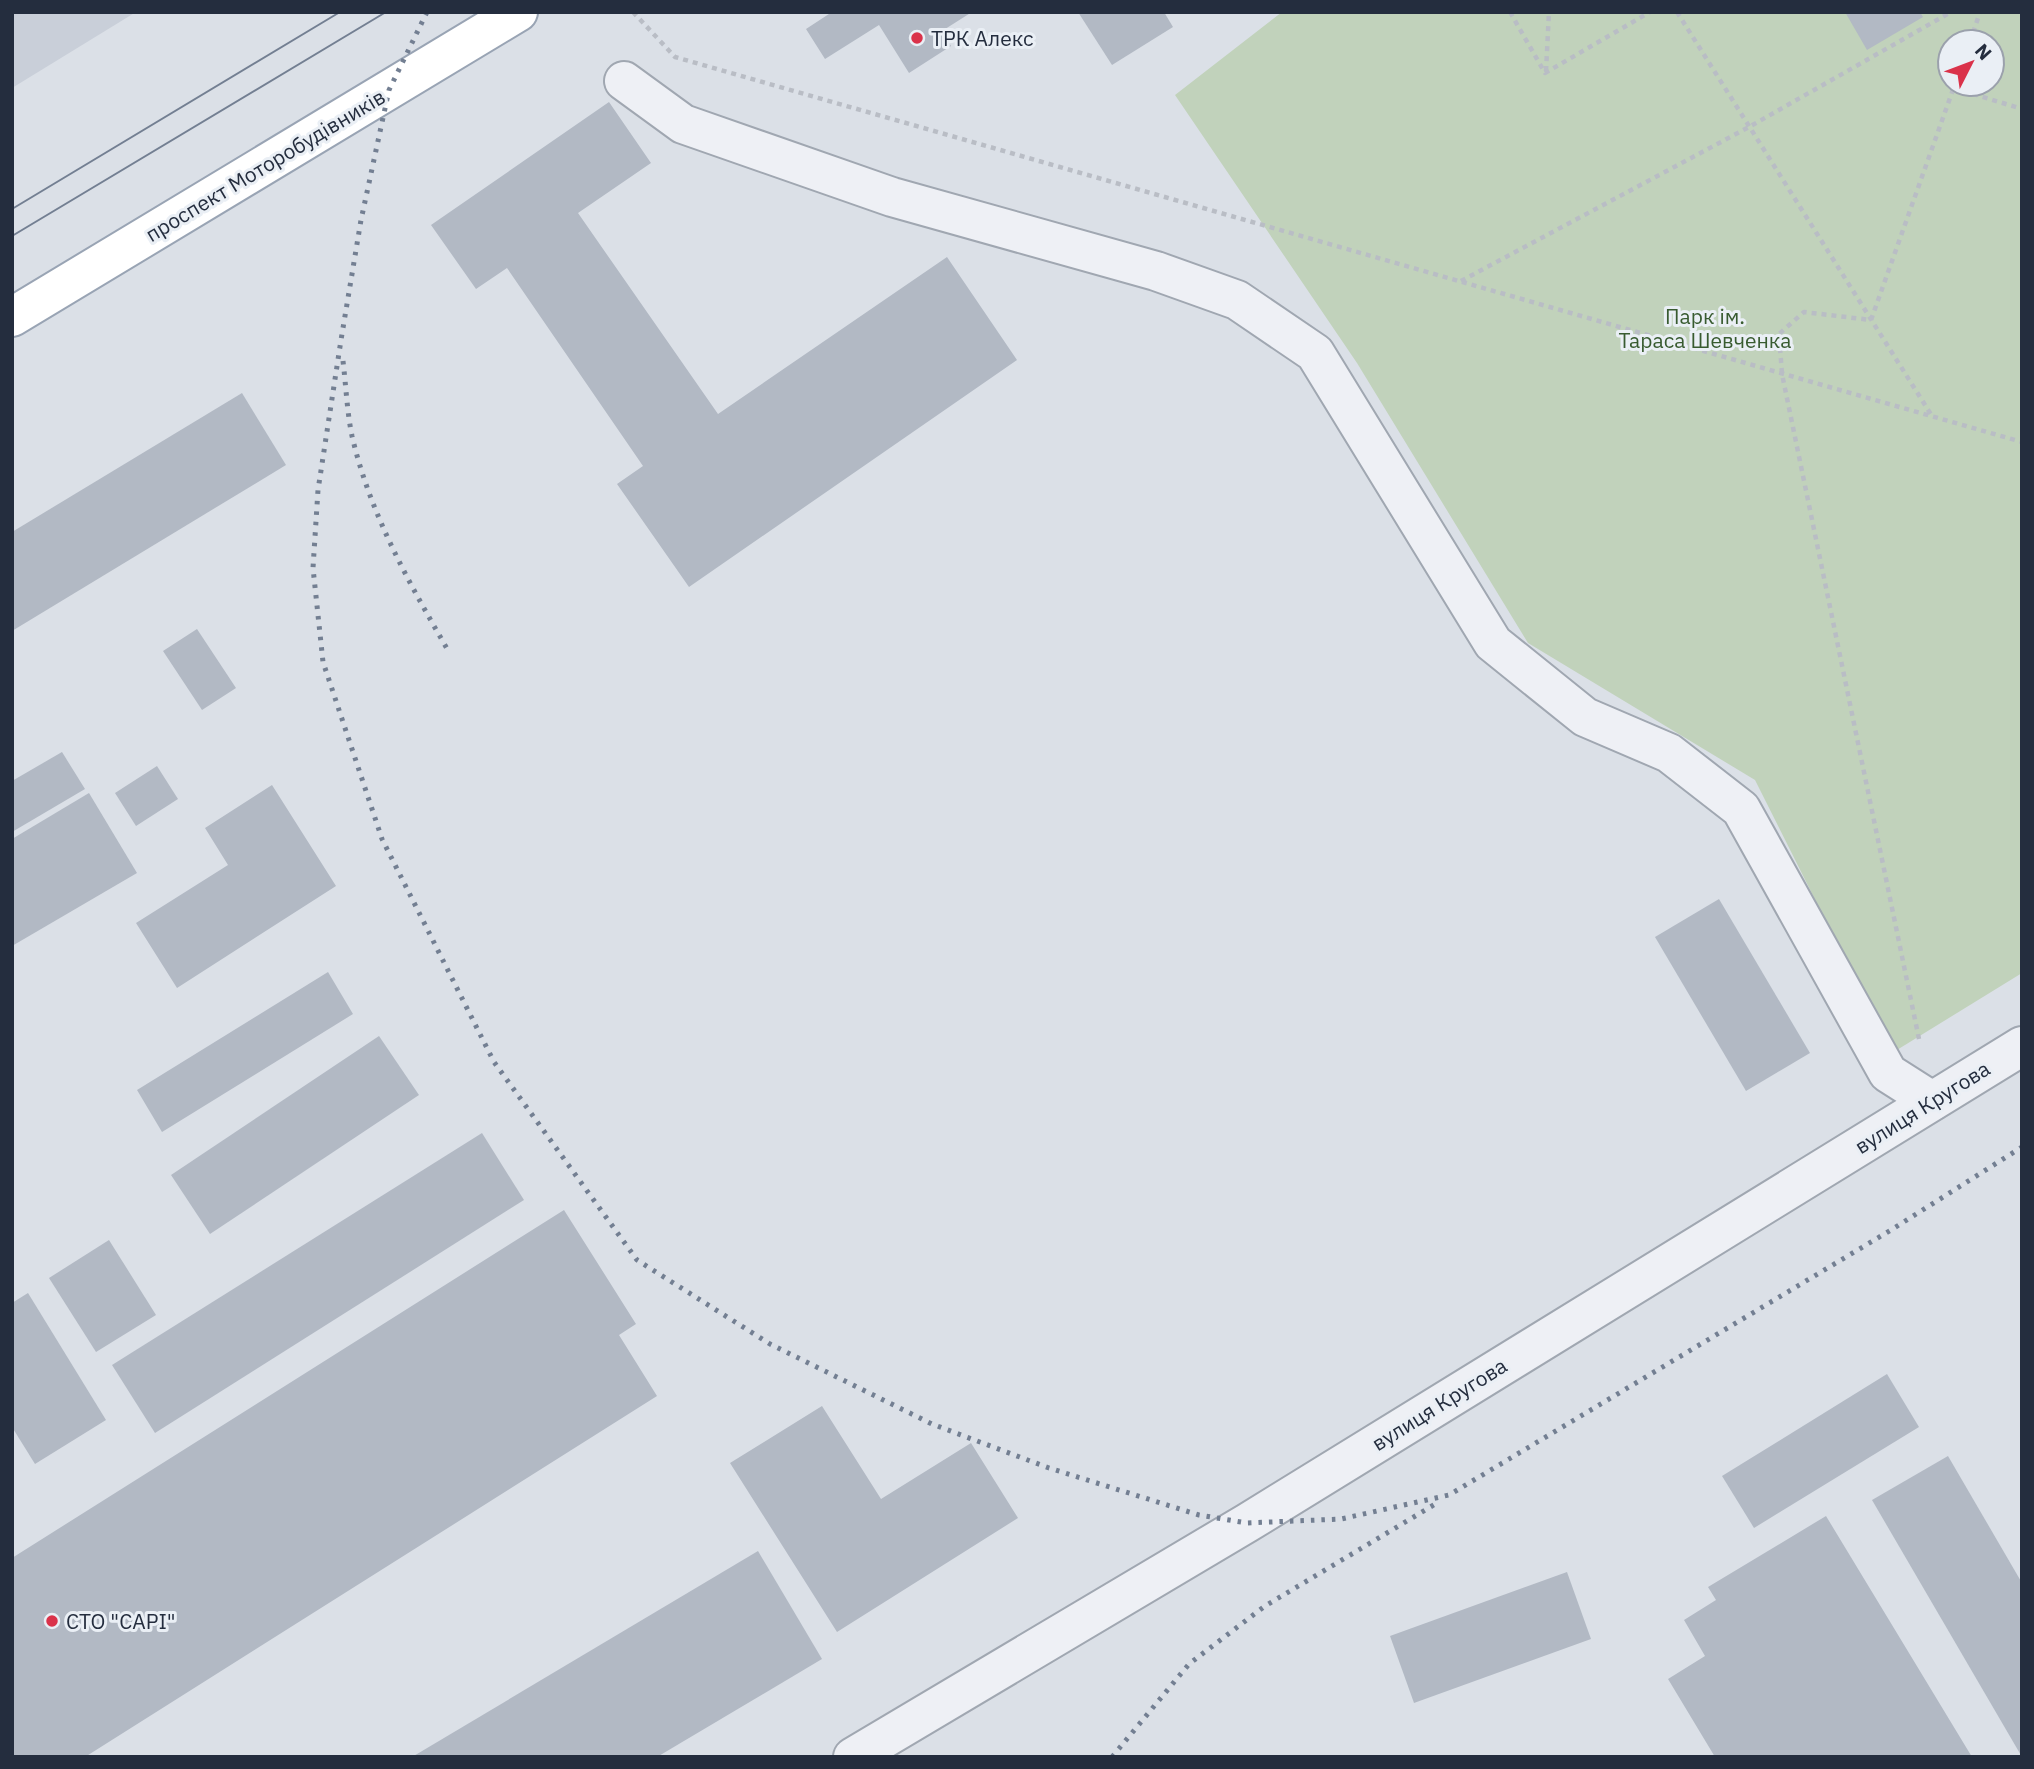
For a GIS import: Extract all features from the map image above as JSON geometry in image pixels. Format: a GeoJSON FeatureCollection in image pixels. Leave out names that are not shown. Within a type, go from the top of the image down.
{"type":"FeatureCollection","features":[{"type":"Feature","properties":{"kind":"main road","name":"проспект Моторобудівників"},"geometry":{"type":"LineString","coordinates":[[12,317],[518,12]]}},
{"type":"Feature","properties":{"kind":"street"},"geometry":{"type":"LineString","coordinates":[[624,81],[683,124],[696,129],[892,197],[1156,271],[1237,300],[1315,354],[1493,643],[1585,717],[1669,753],[1741,809],[1888,1073],[1931,1101]]}},
{"type":"Feature","properties":{"kind":"street","name":"вулиця Кругова"},"geometry":{"type":"LineString","coordinates":[[853,1757],[1247,1523],[2022,1046]]}},
{"type":"Feature","properties":{"kind":"path"},"geometry":{"type":"LineString","coordinates":[[633,12],[675,57],[2022,442]]}},
{"type":"Feature","properties":{"kind":"path"},"geometry":{"type":"LineString","coordinates":[[1510,12],[1545,73]]}},
{"type":"Feature","properties":{"kind":"path"},"geometry":{"type":"LineString","coordinates":[[1545,73],[1549,12]]}},
{"type":"Feature","properties":{"kind":"path"},"geometry":{"type":"LineString","coordinates":[[1545,73],[1650,12]]}},
{"type":"Feature","properties":{"kind":"path"},"geometry":{"type":"LineString","coordinates":[[1677,12],[1931,416]]}},
{"type":"Feature","properties":{"kind":"path"},"geometry":{"type":"LineString","coordinates":[[1460,282],[1749,127],[1951,12]]}},
{"type":"Feature","properties":{"kind":"path"},"geometry":{"type":"LineString","coordinates":[[1871,320],[1950,98]]}},
{"type":"Feature","properties":{"kind":"path"},"geometry":{"type":"LineString","coordinates":[[1989,98],[2022,109]]}},
{"type":"Feature","properties":{"kind":"path"},"geometry":{"type":"LineString","coordinates":[[1871,320],[1804,312],[1779,334],[1782,374],[1931,1101]]}},
{"type":"Feature","properties":{"kind":"shaded area"},"geometry":{"type":"Polygon","coordinates":[[[12,12],[136,12],[12,88],[12,12]]]}},
{"type":"Feature","properties":{"kind":"green space","name":"Парк ім. Тараса Шевченка"},"geometry":{"type":"Polygon","coordinates":[[[1282,12],[2022,12],[2022,973],[1892,1053],[1755,780],[1528,643],[1357,363],[1175,95],[1282,12]]]}},
{"type":"Feature","properties":{"kind":"building","name":"ТРК Алекс"},"geometry":{"type":"Polygon","coordinates":[[[832,12],[972,12],[942,31],[951,46],[909,73],[879,25],[825,59],[806,29],[832,12]]]}},
{"type":"Feature","properties":{"kind":"building","name":"ТРК Алекс"},"geometry":{"type":"Polygon","coordinates":[[[1078,12],[1164,12],[1173,27],[1112,65],[1078,12]]]}},
{"type":"Feature","properties":{"kind":"building"},"geometry":{"type":"Polygon","coordinates":[[[1845,12],[1920,12],[1923,17],[1867,50],[1845,12]]]}},
{"type":"Feature","properties":{"kind":"building"},"geometry":{"type":"Polygon","coordinates":[[[609,102],[651,163],[578,213],[718,414],[947,257],[1017,360],[689,587],[617,484],[643,466],[507,268],[476,289],[431,225],[609,102]]]}},
{"type":"Feature","properties":{"kind":"building"},"geometry":{"type":"Polygon","coordinates":[[[242,393],[286,465],[12,631],[12,532],[242,393]]]}},
{"type":"Feature","properties":{"kind":"building"},"geometry":{"type":"Polygon","coordinates":[[[197,629],[236,688],[202,710],[163,651],[197,629]]]}},
{"type":"Feature","properties":{"kind":"building"},"geometry":{"type":"Polygon","coordinates":[[[62,752],[85,789],[12,832],[12,781],[62,752]]]}},
{"type":"Feature","properties":{"kind":"building"},"geometry":{"type":"Polygon","coordinates":[[[157,766],[178,799],[136,826],[115,793],[157,766]]]}},
{"type":"Feature","properties":{"kind":"building"},"geometry":{"type":"Polygon","coordinates":[[[272,785],[336,886],[177,988],[136,923],[228,865],[205,828],[272,785]]]}},
{"type":"Feature","properties":{"kind":"building"},"geometry":{"type":"Polygon","coordinates":[[[89,793],[137,873],[12,946],[12,839],[89,793]]]}},
{"type":"Feature","properties":{"kind":"building"},"geometry":{"type":"Polygon","coordinates":[[[1719,899],[1810,1053],[1746,1091],[1655,937],[1719,899]]]}},
{"type":"Feature","properties":{"kind":"building"},"geometry":{"type":"Polygon","coordinates":[[[328,972],[353,1014],[162,1132],[137,1090],[328,972]]]}},
{"type":"Feature","properties":{"kind":"building"},"geometry":{"type":"Polygon","coordinates":[[[379,1036],[419,1095],[210,1234],[171,1175],[379,1036]]]}},
{"type":"Feature","properties":{"kind":"building"},"geometry":{"type":"Polygon","coordinates":[[[482,1133],[524,1200],[155,1433],[112,1365],[482,1133]]]}},
{"type":"Feature","properties":{"kind":"building"},"geometry":{"type":"Polygon","coordinates":[[[564,1210],[636,1324],[619,1335],[657,1396],[85,1757],[12,1757],[12,1558],[564,1210]]]}},
{"type":"Feature","properties":{"kind":"building"},"geometry":{"type":"Polygon","coordinates":[[[109,1240],[156,1315],[96,1352],[49,1278],[109,1240]]]}},
{"type":"Feature","properties":{"kind":"building"},"geometry":{"type":"Polygon","coordinates":[[[28,1293],[106,1420],[35,1464],[12,1427],[12,1303],[28,1293]]]}},
{"type":"Feature","properties":{"kind":"building"},"geometry":{"type":"Polygon","coordinates":[[[1887,1374],[1919,1427],[1754,1528],[1722,1476],[1887,1374]]]}},
{"type":"Feature","properties":{"kind":"building"},"geometry":{"type":"Polygon","coordinates":[[[822,1406],[881,1499],[971,1443],[1018,1518],[837,1632],[730,1463],[822,1406]]]}},
{"type":"Feature","properties":{"kind":"building"},"geometry":{"type":"Polygon","coordinates":[[[1948,1456],[2022,1583],[2022,1757],[1872,1500],[1948,1456]]]}},
{"type":"Feature","properties":{"kind":"building"},"geometry":{"type":"Polygon","coordinates":[[[1826,1516],[1972,1757],[1715,1757],[1668,1679],[1705,1656],[1684,1620],[1716,1600],[1708,1587],[1826,1516]]]}},
{"type":"Feature","properties":{"kind":"building"},"geometry":{"type":"Polygon","coordinates":[[[758,1551],[822,1659],[657,1757],[412,1757],[758,1551]]]}},
{"type":"Feature","properties":{"kind":"building"},"geometry":{"type":"Polygon","coordinates":[[[1567,1572],[1591,1639],[1414,1703],[1390,1636],[1567,1572]]]}},
{"type":"Feature","properties":{"kind":"tram line"},"geometry":{"type":"LineString","coordinates":[[12,209],[340,12]]}},
{"type":"Feature","properties":{"kind":"tram line"},"geometry":{"type":"LineString","coordinates":[[12,236],[386,12]]}},
{"type":"Feature","properties":{"kind":"railway"},"geometry":{"type":"LineString","coordinates":[[427,12],[389,90],[361,220],[341,340],[318,490],[313,568],[323,662],[382,839],[494,1062],[637,1260],[770,1344],[932,1424],[1049,1468],[1199,1515],[1247,1523],[1341,1519],[1449,1495],[1891,1230],[2022,1147]]}},
{"type":"Feature","properties":{"kind":"railway"},"geometry":{"type":"LineString","coordinates":[[343,361],[352,436],[369,493],[405,574],[449,652]]}},
{"type":"Feature","properties":{"kind":"railway"},"geometry":{"type":"LineString","coordinates":[[1112,1757],[1189,1664],[1265,1606],[1437,1503]]}},
{"type":"Feature","properties":{"kind":"place","name":"ТРК Алекс"},"geometry":{"type":"Point","coordinates":[917,38]}},
{"type":"Feature","properties":{"kind":"place","name":"СТО \"CAPI\""},"geometry":{"type":"Point","coordinates":[52,1621]}}]}
